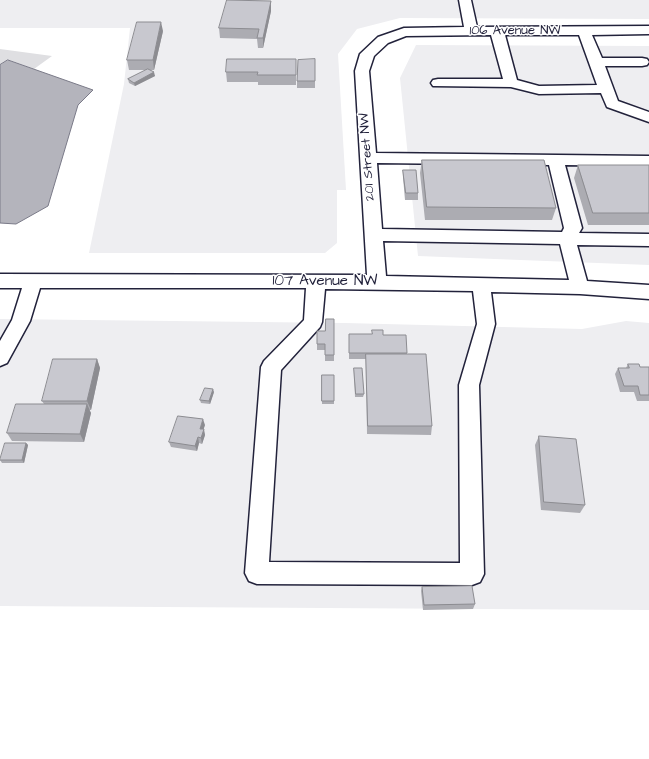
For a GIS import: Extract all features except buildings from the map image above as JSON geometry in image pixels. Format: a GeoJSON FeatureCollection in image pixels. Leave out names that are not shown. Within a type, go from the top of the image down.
{"type":"FeatureCollection","features":[{"type":"Feature","properties":{"kind":"street"},"geometry":{"type":"LineString","coordinates":[[465,0],[471,31]]}},
{"type":"Feature","properties":{"kind":"street"},"geometry":{"type":"LineString","coordinates":[[584,30],[612,104],[649,117]]}},
{"type":"Feature","properties":{"kind":"street","name":"106 Avenue NW"},"geometry":{"type":"LineString","coordinates":[[383,40],[404,32],[649,30]]}},
{"type":"Feature","properties":{"kind":"street"},"geometry":{"type":"LineString","coordinates":[[497,31],[511,83]]}},
{"type":"Feature","properties":{"kind":"street","name":"201 Street NW"},"geometry":{"type":"LineString","coordinates":[[377,282],[362,71],[367,54],[383,40]]}},
{"type":"Feature","properties":{"kind":"street"},"geometry":{"type":"LineString","coordinates":[[596,62],[642,62]]}},
{"type":"Feature","properties":{"kind":"street"},"geometry":{"type":"LineString","coordinates":[[438,83],[511,83],[539,90],[606,89]]}},
{"type":"Feature","properties":{"kind":"street"},"geometry":{"type":"LineString","coordinates":[[368,158],[649,161]]}},
{"type":"Feature","properties":{"kind":"street"},"geometry":{"type":"LineString","coordinates":[[556,160],[573,228],[567,239],[580,287]]}},
{"type":"Feature","properties":{"kind":"street"},"geometry":{"type":"LineString","coordinates":[[373,235],[649,240]]}},
{"type":"Feature","properties":{"kind":"street","name":"107 Avenue NW"},"geometry":{"type":"LineString","coordinates":[[0,281],[377,282],[580,287],[649,292]]}},
{"type":"Feature","properties":{"kind":"street"},"geometry":{"type":"LineString","coordinates":[[0,358],[21,322],[33,281]]}},
{"type":"Feature","properties":{"kind":"street"},"geometry":{"type":"LineString","coordinates":[[316,282],[313,322],[270,367],[257,573],[472,574],[469,385],[486,324],[481,285]]}},
{"type":"Feature","properties":{"kind":"shaded area"},"geometry":{"type":"Polygon","coordinates":[[[0,0],[649,0],[649,19],[400,18],[357,29],[338,54],[346,190],[337,190],[337,243],[325,253],[89,253],[124,84],[130,28],[0,28],[0,0]]]}},
{"type":"Feature","properties":{"kind":"shaded area"},"geometry":{"type":"Polygon","coordinates":[[[416,45],[649,46],[649,265],[418,256],[400,78],[416,45]]]}},
{"type":"Feature","properties":{"kind":"shaded area"},"geometry":{"type":"Polygon","coordinates":[[[0,49],[52,56],[34,69],[9,60],[0,65],[0,49]]]}},
{"type":"Feature","properties":{"kind":"shaded area"},"geometry":{"type":"Polygon","coordinates":[[[8,60],[93,90],[78,105],[48,206],[16,224],[0,223],[0,65],[8,60]]]}},
{"type":"Feature","properties":{"kind":"shaded area"},"geometry":{"type":"Polygon","coordinates":[[[0,319],[345,323],[582,329],[626,321],[649,323],[649,610],[0,606],[0,319]]]}}]}
